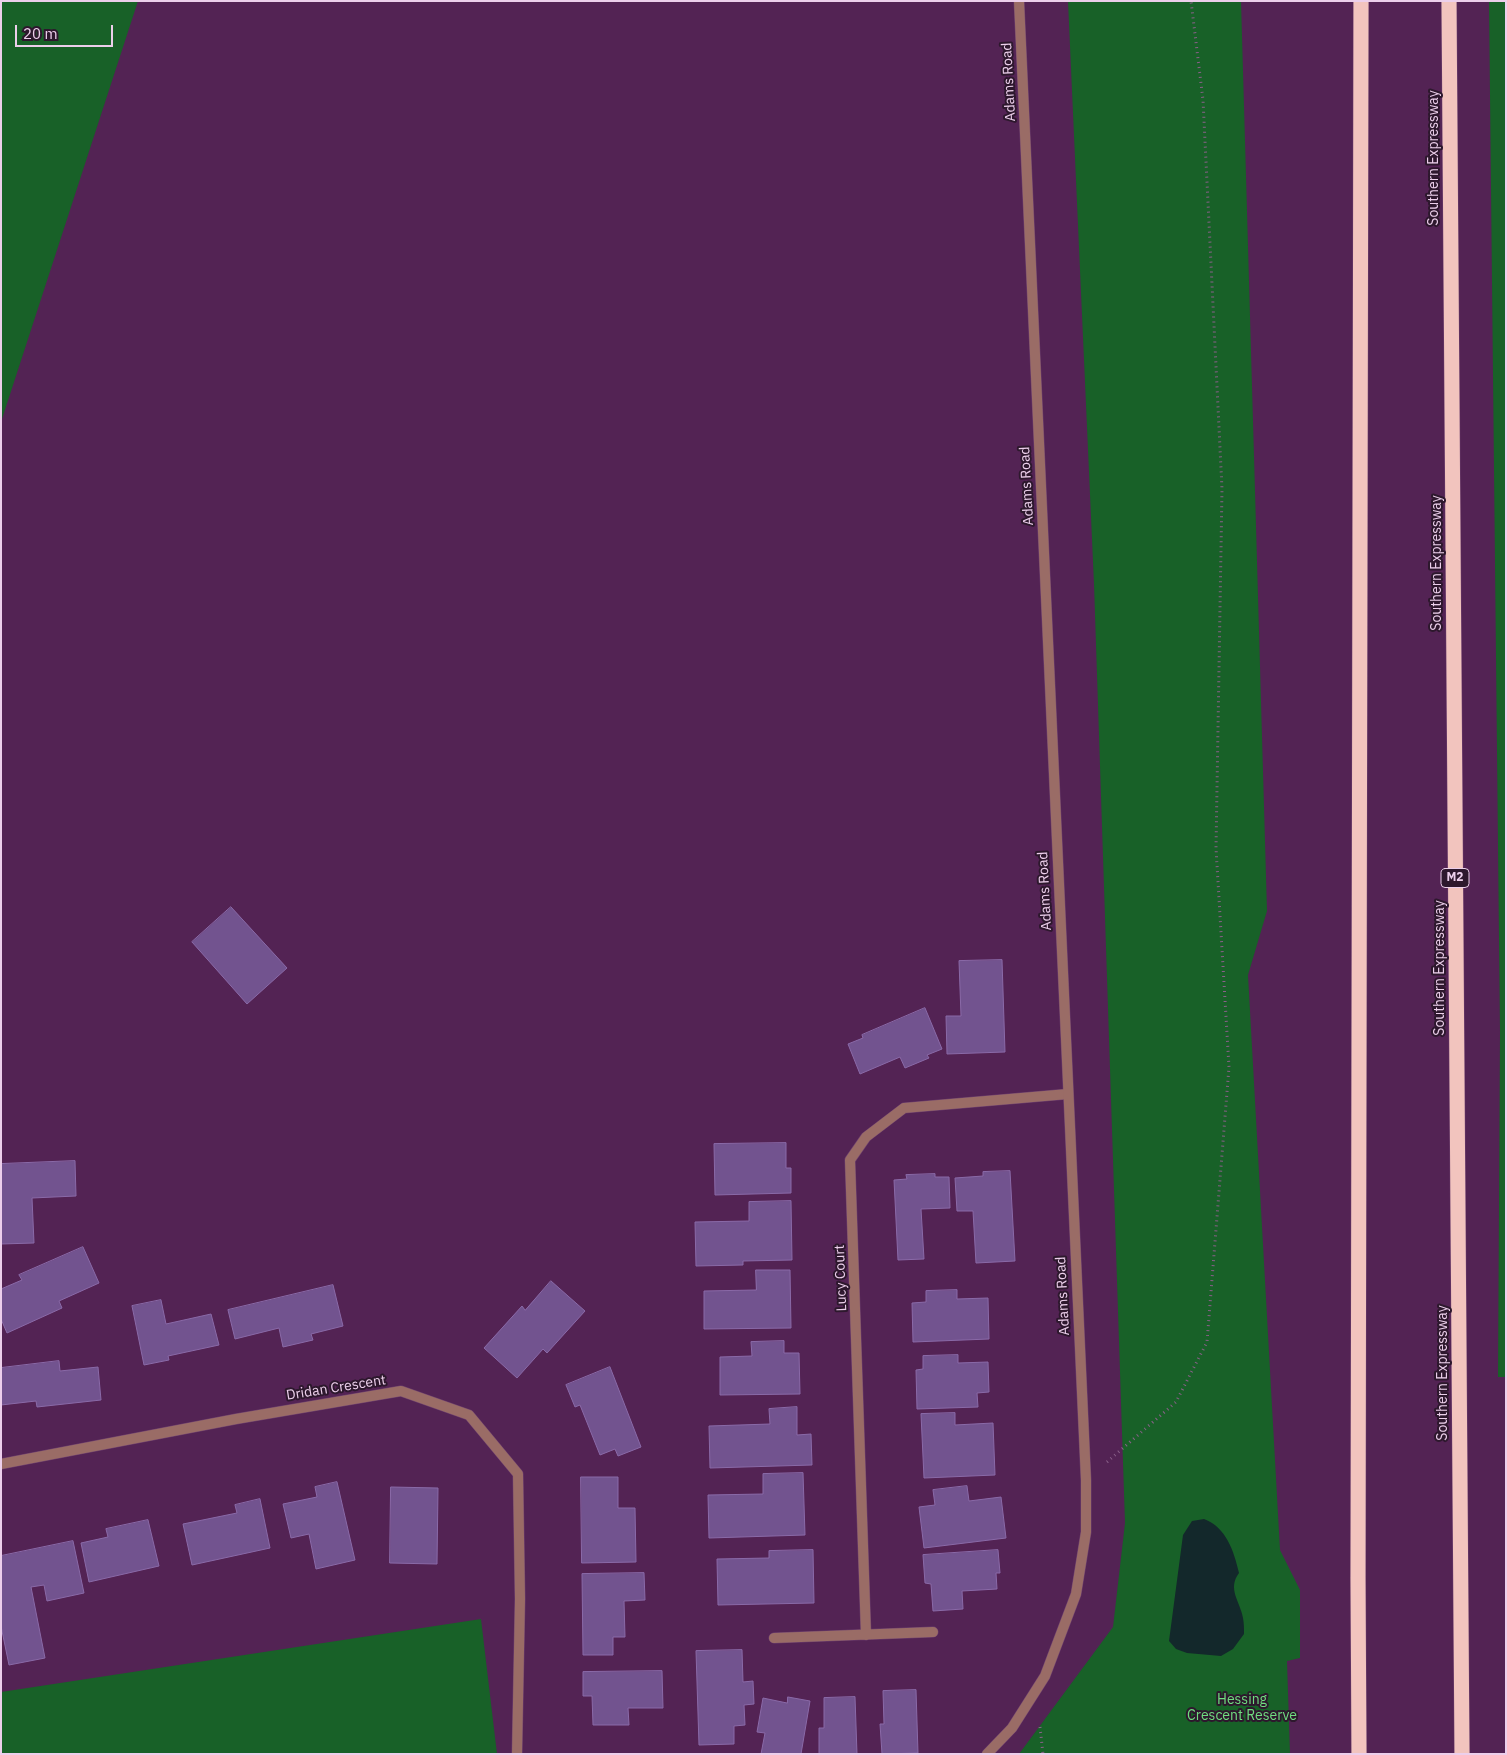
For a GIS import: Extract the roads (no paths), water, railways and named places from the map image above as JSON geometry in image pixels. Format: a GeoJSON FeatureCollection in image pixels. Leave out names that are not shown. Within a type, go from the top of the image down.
{"type":"FeatureCollection","features":[{"type":"Feature","properties":{"kind":"highway"},"geometry":{"type":"LineString","coordinates":[[1359,1754],[1362,1]]}},
{"type":"Feature","properties":{"kind":"highway","name":"Southern Expressway"},"geometry":{"type":"LineString","coordinates":[[1449,1],[1462,1754]]}},
{"type":"Feature","properties":{"kind":"street","name":"Adams Road"},"geometry":{"type":"LineString","coordinates":[[987,1754],[1012,1728],[1045,1676],[1076,1594],[1086,1532],[1086,1480],[1019,1]]}},
{"type":"Feature","properties":{"kind":"street","name":"Lucy Court"},"geometry":{"type":"LineString","coordinates":[[866,1635],[850,1160],[866,1136],[904,1108],[1068,1094]]}},
{"type":"Feature","properties":{"kind":"street","name":"Dridan Crescent"},"geometry":{"type":"LineString","coordinates":[[1,1464],[236,1419],[401,1391],[469,1415],[518,1474],[520,1599],[517,1754]]}},
{"type":"Feature","properties":{"kind":"street"},"geometry":{"type":"LineString","coordinates":[[774,1638],[933,1632]]}},
{"type":"Feature","properties":{"kind":"park label","name":"Hessing Crescent Reserve"},"geometry":{"type":"Point","coordinates":[1242,1708]}}]}
